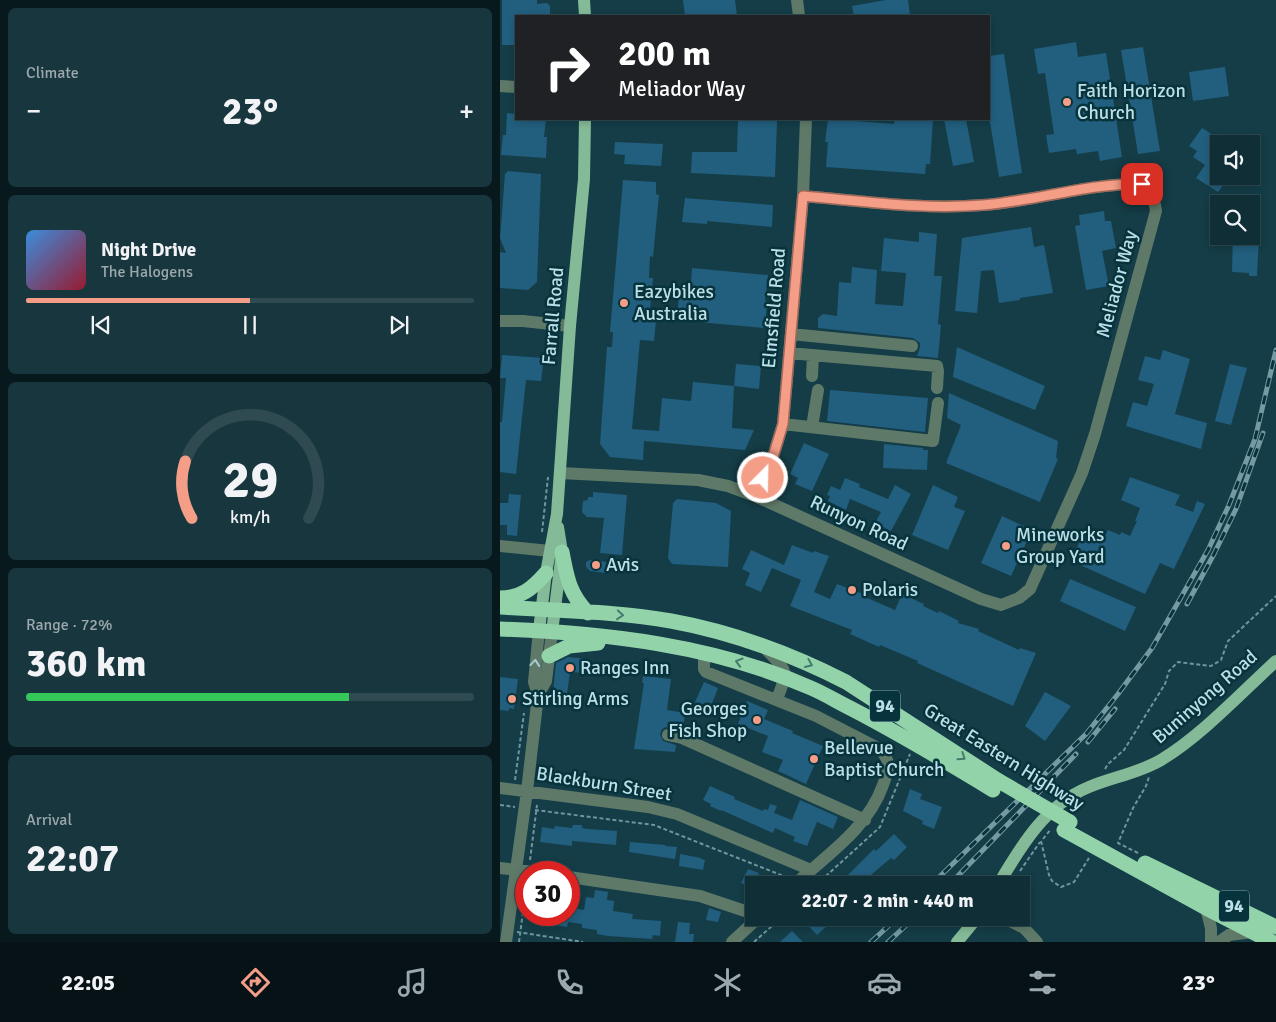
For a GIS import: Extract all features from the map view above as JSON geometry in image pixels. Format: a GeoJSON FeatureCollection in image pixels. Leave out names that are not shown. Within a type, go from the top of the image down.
{"type":"FeatureCollection","features":[{"type":"Feature","properties":{"kind":"highway"},"geometry":{"type":"LineString","coordinates":[[556,551],[571,592],[578,603],[588,612]]}},
{"type":"Feature","properties":{"kind":"highway"},"geometry":{"type":"LineString","coordinates":[[500,598],[513,598],[526,592],[537,584],[546,573]]}},
{"type":"Feature","properties":{"kind":"highway","name":"Great Eastern Highway"},"geometry":{"type":"LineString","coordinates":[[500,607],[588,612],[670,621],[708,629],[764,646],[820,668],[846,682],[996,786]]}},
{"type":"Feature","properties":{"kind":"highway","name":"Great Eastern Highway"},"geometry":{"type":"LineString","coordinates":[[500,629],[546,631],[639,640],[704,652],[754,666],[813,688],[1067,826],[1276,927]]}},
{"type":"Feature","properties":{"kind":"highway"},"geometry":{"type":"LineString","coordinates":[[548,656],[569,646],[602,642],[611,637]]}},
{"type":"Feature","properties":{"kind":"highway","name":"Great Eastern Highway"},"geometry":{"type":"LineString","coordinates":[[1067,826],[1095,847],[1272,942]]}},
{"type":"Feature","properties":{"kind":"main road"},"geometry":{"type":"LineString","coordinates":[[584,0],[585,15]]}},
{"type":"Feature","properties":{"kind":"main road","name":"Farrall Road"},"geometry":{"type":"LineString","coordinates":[[546,631],[556,551],[556,517],[570,326],[584,179],[585,120]]}},
{"type":"Feature","properties":{"kind":"main road","name":"Farrall Road"},"geometry":{"type":"LineString","coordinates":[[548,610],[546,573],[556,551]]}},
{"type":"Feature","properties":{"kind":"main road","name":"Buninyong Road"},"geometry":{"type":"LineString","coordinates":[[1003,876],[1024,841],[1048,814],[1064,801],[1088,787],[1159,761],[1185,744],[1276,661]]}},
{"type":"Feature","properties":{"kind":"main road"},"geometry":{"type":"LineString","coordinates":[[957,942],[970,926]]}},
{"type":"Feature","properties":{"kind":"street"},"geometry":{"type":"LineString","coordinates":[[797,0],[799,15]]}},
{"type":"Feature","properties":{"kind":"street"},"geometry":{"type":"LineString","coordinates":[[500,86],[515,87]]}},
{"type":"Feature","properties":{"kind":"street","name":"Elmsfield Road"},"geometry":{"type":"LineString","coordinates":[[755,496],[772,460],[783,424],[803,196],[806,120]]}},
{"type":"Feature","properties":{"kind":"street","name":"Meliador Way"},"geometry":{"type":"LineString","coordinates":[[803,196],[946,207],[1008,203],[1122,184],[1142,184],[1153,194],[1156,211],[1095,434],[1082,473],[1030,589],[1019,598]]}},
{"type":"Feature","properties":{"kind":"street"},"geometry":{"type":"LineString","coordinates":[[500,321],[523,321],[570,326]]}},
{"type":"Feature","properties":{"kind":"street"},"geometry":{"type":"LineString","coordinates":[[791,334],[912,346]]}},
{"type":"Feature","properties":{"kind":"street"},"geometry":{"type":"LineString","coordinates":[[789,353],[936,366],[938,371],[937,388]]}},
{"type":"Feature","properties":{"kind":"street"},"geometry":{"type":"LineString","coordinates":[[812,376],[813,355]]}},
{"type":"Feature","properties":{"kind":"street"},"geometry":{"type":"LineString","coordinates":[[812,428],[818,390]]}},
{"type":"Feature","properties":{"kind":"street"},"geometry":{"type":"LineString","coordinates":[[783,424],[933,441],[938,402]]}},
{"type":"Feature","properties":{"kind":"street","name":"Runyon Road"},"geometry":{"type":"LineString","coordinates":[[560,473],[698,480],[728,486],[755,496],[981,599],[1001,605],[1019,598]]}},
{"type":"Feature","properties":{"kind":"street"},"geometry":{"type":"LineString","coordinates":[[500,546],[556,551]]}},
{"type":"Feature","properties":{"kind":"street"},"geometry":{"type":"LineString","coordinates":[[538,695],[546,682],[548,656],[546,631]]}},
{"type":"Feature","properties":{"kind":"street"},"geometry":{"type":"LineString","coordinates":[[527,861],[538,695],[534,682],[546,631]]}},
{"type":"Feature","properties":{"kind":"street"},"geometry":{"type":"LineString","coordinates":[[764,646],[785,671],[786,678],[777,699]]}},
{"type":"Feature","properties":{"kind":"street"},"geometry":{"type":"LineString","coordinates":[[704,652],[704,669],[706,672],[777,699],[825,721],[878,748],[886,755],[888,764],[887,776],[878,801],[865,820],[811,870],[800,876]]}},
{"type":"Feature","properties":{"kind":"street"},"geometry":{"type":"LineString","coordinates":[[668,735],[682,738],[865,820]]}},
{"type":"Feature","properties":{"kind":"street","name":"Blackburn Street"},"geometry":{"type":"LineString","coordinates":[[500,788],[648,807],[677,814],[811,870]]}},
{"type":"Feature","properties":{"kind":"street"},"geometry":{"type":"LineString","coordinates":[[500,868],[515,870]]}},
{"type":"Feature","properties":{"kind":"street"},"geometry":{"type":"LineString","coordinates":[[580,879],[700,896],[745,911]]}},
{"type":"Feature","properties":{"kind":"street"},"geometry":{"type":"LineString","coordinates":[[1206,908],[1212,942]]}},
{"type":"Feature","properties":{"kind":"street"},"geometry":{"type":"LineString","coordinates":[[507,938],[515,911]]}},
{"type":"Feature","properties":{"kind":"street"},"geometry":{"type":"LineString","coordinates":[[732,942],[749,926]]}},
{"type":"Feature","properties":{"kind":"street"},"geometry":{"type":"LineString","coordinates":[[1020,926],[1036,942]]}},
{"type":"Feature","properties":{"kind":"street"},"geometry":{"type":"LineString","coordinates":[[1219,942],[1229,935],[1253,932]]}},
{"type":"Feature","properties":{"kind":"path"},"geometry":{"type":"LineString","coordinates":[[1104,782],[1101,776],[1108,764],[1124,750],[1165,684],[1169,671],[1178,662],[1211,666],[1221,660],[1228,641],[1276,596]]}},
{"type":"Feature","properties":{"kind":"path"},"geometry":{"type":"LineString","coordinates":[[514,790],[524,709]]}},
{"type":"Feature","properties":{"kind":"path"},"geometry":{"type":"LineString","coordinates":[[1118,843],[1133,808],[1146,786],[1149,774]]}},
{"type":"Feature","properties":{"kind":"path"},"geometry":{"type":"LineString","coordinates":[[527,861],[530,809],[533,792]]}},
{"type":"Feature","properties":{"kind":"path"},"geometry":{"type":"LineString","coordinates":[[500,805],[654,825],[779,876]]}},
{"type":"Feature","properties":{"kind":"path"},"geometry":{"type":"LineString","coordinates":[[1041,840],[1052,881],[1062,887],[1074,882],[1095,847]]}},
{"type":"Feature","properties":{"kind":"path"},"geometry":{"type":"LineString","coordinates":[[507,938],[515,917]]}},
{"type":"Feature","properties":{"kind":"path"},"geometry":{"type":"LineString","coordinates":[[754,942],[772,926]]}},
{"type":"Feature","properties":{"kind":"path"},"geometry":{"type":"LineString","coordinates":[[507,938],[519,942]]}},
{"type":"Feature","properties":{"kind":"path"},"geometry":{"type":"LineString","coordinates":[[507,938],[583,942]]}},
{"type":"Feature","properties":{"kind":"building"},"geometry":{"type":"Polygon","coordinates":[[[502,0],[537,0],[537,4],[547,3],[550,6],[550,15],[515,15],[515,45],[502,45],[502,0]]]}},
{"type":"Feature","properties":{"kind":"building"},"geometry":{"type":"Polygon","coordinates":[[[683,0],[735,0],[737,15],[685,15],[683,0]]]}},
{"type":"Feature","properties":{"kind":"building"},"geometry":{"type":"Polygon","coordinates":[[[886,0],[908,0],[910,15],[854,15],[852,6],[886,0]]]}},
{"type":"Feature","properties":{"kind":"building"},"geometry":{"type":"Polygon","coordinates":[[[1076,42],[1078,57],[1106,53],[1122,157],[1100,161],[1098,151],[1077,154],[1076,149],[1049,153],[1046,135],[1054,134],[1045,73],[1038,74],[1034,49],[1076,42]]]}},
{"type":"Feature","properties":{"kind":"building"},"geometry":{"type":"Polygon","coordinates":[[[1143,47],[1160,151],[1138,154],[1121,50],[1143,47]]]}},
{"type":"Feature","properties":{"kind":"building"},"geometry":{"type":"Polygon","coordinates":[[[1004,54],[1022,173],[999,177],[990,120],[990,56],[1004,54]]]}},
{"type":"Feature","properties":{"kind":"building"},"geometry":{"type":"Polygon","coordinates":[[[1225,67],[1229,96],[1193,101],[1189,72],[1225,67]]]}},
{"type":"Feature","properties":{"kind":"building"},"geometry":{"type":"Polygon","coordinates":[[[507,113],[515,114],[515,120],[546,120],[544,137],[547,137],[546,158],[501,155],[503,135],[506,135],[507,113]]]}},
{"type":"Feature","properties":{"kind":"building"},"geometry":{"type":"Polygon","coordinates":[[[738,120],[777,121],[775,177],[691,173],[692,152],[737,152],[738,120]]]}},
{"type":"Feature","properties":{"kind":"building"},"geometry":{"type":"Polygon","coordinates":[[[828,120],[894,124],[895,120],[933,120],[930,164],[926,164],[925,174],[826,167],[828,142],[825,142],[828,120]]]}},
{"type":"Feature","properties":{"kind":"building"},"geometry":{"type":"Polygon","coordinates":[[[944,120],[966,120],[974,162],[953,166],[944,120]]]}},
{"type":"Feature","properties":{"kind":"building"},"geometry":{"type":"Polygon","coordinates":[[[1202,128],[1213,135],[1210,135],[1210,185],[1223,185],[1218,192],[1196,178],[1205,165],[1193,157],[1197,151],[1189,146],[1202,128]]]}},
{"type":"Feature","properties":{"kind":"building"},"geometry":{"type":"Polygon","coordinates":[[[615,142],[663,144],[661,166],[624,164],[625,155],[614,154],[615,142]]]}},
{"type":"Feature","properties":{"kind":"building"},"geometry":{"type":"Polygon","coordinates":[[[508,171],[541,174],[537,282],[528,290],[500,288],[500,252],[506,253],[500,238],[505,174],[508,171]]]}},
{"type":"Feature","properties":{"kind":"building"},"geometry":{"type":"Polygon","coordinates":[[[623,180],[656,182],[656,194],[659,195],[653,257],[650,256],[649,278],[653,278],[649,320],[656,320],[654,341],[640,340],[632,429],[659,431],[662,398],[691,401],[693,382],[734,386],[732,428],[754,430],[745,450],[644,441],[643,460],[610,457],[600,444],[607,347],[612,347],[613,332],[610,332],[623,180]]]}},
{"type":"Feature","properties":{"kind":"building"},"geometry":{"type":"Polygon","coordinates":[[[685,198],[773,205],[772,227],[707,221],[707,224],[682,222],[685,198]]]}},
{"type":"Feature","properties":{"kind":"building"},"geometry":{"type":"Polygon","coordinates":[[[1104,211],[1105,221],[1111,221],[1116,248],[1102,251],[1109,286],[1086,290],[1075,226],[1080,225],[1079,215],[1104,211]]]}},
{"type":"Feature","properties":{"kind":"building"},"geometry":{"type":"Polygon","coordinates":[[[1031,227],[1034,247],[1044,245],[1053,293],[999,303],[994,270],[981,271],[977,313],[955,311],[962,238],[1031,227]]]}},
{"type":"Feature","properties":{"kind":"building"},"geometry":{"type":"Polygon","coordinates":[[[919,232],[937,234],[934,276],[942,276],[938,324],[941,325],[938,358],[917,356],[920,343],[913,338],[818,328],[818,318],[823,314],[837,316],[839,282],[851,283],[852,267],[877,270],[875,304],[903,306],[906,273],[881,271],[884,238],[919,242],[919,232]]]}},
{"type":"Feature","properties":{"kind":"building"},"geometry":{"type":"Polygon","coordinates":[[[1233,245],[1259,245],[1257,276],[1249,276],[1249,273],[1232,272],[1233,245]]]}},
{"type":"Feature","properties":{"kind":"building"},"geometry":{"type":"Polygon","coordinates":[[[692,268],[768,275],[765,301],[767,301],[765,328],[677,320],[679,294],[690,295],[692,268]]]}},
{"type":"Feature","properties":{"kind":"building"},"geometry":{"type":"Polygon","coordinates":[[[957,347],[1045,386],[1035,410],[953,377],[957,347]]]}},
{"type":"Feature","properties":{"kind":"building"},"geometry":{"type":"Polygon","coordinates":[[[1163,350],[1190,359],[1175,414],[1207,423],[1201,449],[1126,426],[1133,402],[1147,406],[1154,384],[1138,380],[1145,356],[1160,360],[1163,350]]]}},
{"type":"Feature","properties":{"kind":"building"},"geometry":{"type":"Polygon","coordinates":[[[502,355],[544,358],[541,381],[526,380],[516,474],[500,472],[500,422],[502,422],[506,378],[500,378],[502,355]]]}},
{"type":"Feature","properties":{"kind":"building"},"geometry":{"type":"Polygon","coordinates":[[[736,364],[761,366],[759,389],[734,386],[736,364]]]}},
{"type":"Feature","properties":{"kind":"building"},"geometry":{"type":"Polygon","coordinates":[[[1230,364],[1247,368],[1231,425],[1215,421],[1230,364]]]}},
{"type":"Feature","properties":{"kind":"building"},"geometry":{"type":"Polygon","coordinates":[[[830,390],[928,398],[925,432],[827,421],[830,390]]]}},
{"type":"Feature","properties":{"kind":"building"},"geometry":{"type":"Polygon","coordinates":[[[949,393],[1058,441],[1056,458],[1058,459],[1040,502],[946,463],[961,425],[947,418],[949,393]]]}},
{"type":"Feature","properties":{"kind":"building"},"geometry":{"type":"Polygon","coordinates":[[[804,443],[829,454],[812,491],[795,484],[798,478],[790,474],[804,443]]]}},
{"type":"Feature","properties":{"kind":"building"},"geometry":{"type":"Polygon","coordinates":[[[884,444],[928,450],[927,470],[883,468],[884,444]]]}},
{"type":"Feature","properties":{"kind":"building"},"geometry":{"type":"Polygon","coordinates":[[[1130,477],[1180,495],[1175,505],[1193,512],[1197,501],[1205,504],[1174,569],[1160,563],[1145,594],[1071,561],[1085,529],[1104,538],[1108,530],[1120,535],[1121,532],[1130,536],[1137,521],[1135,521],[1140,508],[1121,500],[1130,477]]]}},
{"type":"Feature","properties":{"kind":"building"},"geometry":{"type":"Polygon","coordinates":[[[845,478],[860,484],[859,487],[888,499],[895,485],[911,494],[891,531],[875,523],[881,512],[850,499],[846,510],[828,501],[830,496],[827,495],[831,486],[840,490],[845,478]]]}},
{"type":"Feature","properties":{"kind":"building"},"geometry":{"type":"Polygon","coordinates":[[[933,485],[958,497],[954,507],[965,511],[948,550],[912,535],[933,485]]]}},
{"type":"Feature","properties":{"kind":"building"},"geometry":{"type":"Polygon","coordinates":[[[593,492],[627,495],[622,555],[600,553],[604,518],[587,517],[582,512],[583,501],[588,500],[588,497],[593,497],[593,492]]]}},
{"type":"Feature","properties":{"kind":"building"},"geometry":{"type":"Polygon","coordinates":[[[509,494],[521,495],[517,536],[507,535],[507,525],[500,525],[500,503],[508,503],[509,494]]]}},
{"type":"Feature","properties":{"kind":"building"},"geometry":{"type":"Polygon","coordinates":[[[677,499],[716,503],[731,511],[728,567],[672,564],[668,558],[673,503],[677,499]]]}},
{"type":"Feature","properties":{"kind":"building","name":"Mineworks Group Yard"},"geometry":{"type":"Polygon","coordinates":[[[1002,516],[1032,530],[1011,576],[981,563],[1002,516]]]}},
{"type":"Feature","properties":{"kind":"building"},"geometry":{"type":"Polygon","coordinates":[[[792,545],[813,553],[814,551],[829,556],[814,592],[830,599],[837,584],[866,595],[865,597],[895,610],[902,594],[924,604],[923,606],[938,613],[939,611],[959,621],[958,623],[979,629],[978,631],[1019,650],[1020,648],[1036,653],[1013,706],[917,663],[918,661],[850,634],[852,630],[790,606],[801,580],[772,568],[761,592],[745,585],[750,573],[742,569],[751,550],[784,565],[792,545]]]}},
{"type":"Feature","properties":{"kind":"building","name":"Avis"},"geometry":{"type":"Polygon","coordinates":[[[590,560],[606,562],[605,573],[590,571],[586,567],[586,562],[590,560]]]}},
{"type":"Feature","properties":{"kind":"building"},"geometry":{"type":"Polygon","coordinates":[[[1070,579],[1136,607],[1125,631],[1060,601],[1070,579]]]}},
{"type":"Feature","properties":{"kind":"building"},"geometry":{"type":"Polygon","coordinates":[[[568,657],[587,659],[585,673],[570,672],[567,694],[553,692],[556,663],[568,657]]]}},
{"type":"Feature","properties":{"kind":"building"},"geometry":{"type":"Polygon","coordinates":[[[643,676],[671,679],[667,710],[685,713],[683,730],[666,727],[662,729],[660,734],[663,741],[676,745],[675,752],[634,749],[644,683],[642,683],[643,676]]]}},
{"type":"Feature","properties":{"kind":"building"},"geometry":{"type":"Polygon","coordinates":[[[500,677],[518,679],[514,709],[509,708],[509,711],[500,710],[500,677]]]}},
{"type":"Feature","properties":{"kind":"building"},"geometry":{"type":"Polygon","coordinates":[[[704,682],[718,688],[711,706],[708,705],[703,716],[691,711],[704,682]]]}},
{"type":"Feature","properties":{"kind":"building"},"geometry":{"type":"Polygon","coordinates":[[[1045,692],[1071,706],[1045,741],[1025,726],[1045,692]]]}},
{"type":"Feature","properties":{"kind":"building"},"geometry":{"type":"Polygon","coordinates":[[[747,701],[768,710],[764,719],[823,746],[806,784],[778,771],[783,760],[762,752],[768,736],[738,724],[747,701]]]}},
{"type":"Feature","properties":{"kind":"building"},"geometry":{"type":"Polygon","coordinates":[[[710,786],[735,797],[734,799],[763,811],[764,809],[768,810],[770,804],[777,806],[774,813],[792,820],[800,800],[838,817],[833,829],[817,822],[807,846],[793,841],[795,837],[775,828],[773,833],[710,806],[711,804],[703,800],[710,786]]]}},
{"type":"Feature","properties":{"kind":"building"},"geometry":{"type":"Polygon","coordinates":[[[910,789],[922,794],[920,799],[942,807],[934,829],[922,824],[923,821],[903,811],[910,789]]]}},
{"type":"Feature","properties":{"kind":"building"},"geometry":{"type":"Polygon","coordinates":[[[573,825],[582,825],[582,828],[588,829],[617,831],[616,845],[572,841],[572,846],[540,842],[542,827],[554,829],[555,826],[572,828],[573,825]]]}},
{"type":"Feature","properties":{"kind":"building"},"geometry":{"type":"Polygon","coordinates":[[[894,834],[907,847],[894,860],[891,858],[870,876],[847,876],[874,849],[876,851],[894,834]]]}},
{"type":"Feature","properties":{"kind":"building"},"geometry":{"type":"Polygon","coordinates":[[[630,842],[677,847],[675,859],[629,852],[630,842]]]}},
{"type":"Feature","properties":{"kind":"building"},"geometry":{"type":"Polygon","coordinates":[[[680,854],[705,860],[703,870],[679,866],[680,854]]]}},
{"type":"Feature","properties":{"kind":"building"},"geometry":{"type":"Polygon","coordinates":[[[748,869],[759,873],[758,876],[745,876],[745,885],[741,883],[748,869]]]}},
{"type":"Feature","properties":{"kind":"building"},"geometry":{"type":"Polygon","coordinates":[[[595,890],[608,892],[607,900],[614,901],[613,911],[633,914],[632,919],[661,921],[660,936],[653,935],[652,939],[608,936],[597,934],[597,930],[582,928],[582,924],[580,924],[580,909],[584,910],[586,897],[594,898],[595,890]]]}},
{"type":"Feature","properties":{"kind":"building"},"geometry":{"type":"Polygon","coordinates":[[[709,908],[721,912],[718,922],[706,920],[709,908]]]}},
{"type":"Feature","properties":{"kind":"building"},"geometry":{"type":"Polygon","coordinates":[[[678,922],[690,923],[689,934],[694,934],[693,942],[675,942],[678,922]]]}},
{"type":"Feature","properties":{"kind":"building"},"geometry":{"type":"Polygon","coordinates":[[[809,926],[827,926],[817,935],[809,926]]]}},
{"type":"Feature","properties":{"kind":"building"},"geometry":{"type":"Polygon","coordinates":[[[792,931],[803,942],[780,942],[792,931]]]}},
{"type":"Feature","properties":{"kind":"railway"},"geometry":{"type":"LineString","coordinates":[[940,876],[1086,734],[1152,648],[1208,550],[1229,505],[1255,439],[1276,350]]}},
{"type":"Feature","properties":{"kind":"railway"},"geometry":{"type":"LineString","coordinates":[[1187,604],[1236,509],[1263,433]]}},
{"type":"Feature","properties":{"kind":"railway"},"geometry":{"type":"LineString","coordinates":[[1088,742],[1115,709]]}},
{"type":"Feature","properties":{"kind":"railway"},"geometry":{"type":"LineString","coordinates":[[958,876],[1076,754]]}},
{"type":"Feature","properties":{"kind":"railway"},"geometry":{"type":"LineString","coordinates":[[871,942],[888,926]]}},
{"type":"Feature","properties":{"kind":"railway"},"geometry":{"type":"LineString","coordinates":[[888,942],[905,926]]}},
{"type":"Feature","properties":{"kind":"place","name":"Faith Horizon Church"},"geometry":{"type":"Point","coordinates":[1067,102]}},
{"type":"Feature","properties":{"kind":"place","name":"Eazybikes Australia"},"geometry":{"type":"Point","coordinates":[624,303]}},
{"type":"Feature","properties":{"kind":"place","name":"Mineworks Group Yard"},"geometry":{"type":"Point","coordinates":[1006,546]}},
{"type":"Feature","properties":{"kind":"place","name":"Avis"},"geometry":{"type":"Point","coordinates":[596,565]}},
{"type":"Feature","properties":{"kind":"place","name":"Polaris"},"geometry":{"type":"Point","coordinates":[852,590]}},
{"type":"Feature","properties":{"kind":"place","name":"Ranges Inn"},"geometry":{"type":"Point","coordinates":[570,668]}},
{"type":"Feature","properties":{"kind":"place","name":"Stirling Arms"},"geometry":{"type":"Point","coordinates":[512,699]}},
{"type":"Feature","properties":{"kind":"place","name":"Georges Fish Shop"},"geometry":{"type":"Point","coordinates":[757,720]}},
{"type":"Feature","properties":{"kind":"place","name":"Bellevue Baptist Church"},"geometry":{"type":"Point","coordinates":[814,759]}},
{"type":"Feature","properties":{"kind":"route"},"geometry":{"type":"LineString","coordinates":[[763,478],[772,460],[783,424],[803,196],[946,207],[1008,203],[1122,184],[1142,184]]}}]}
